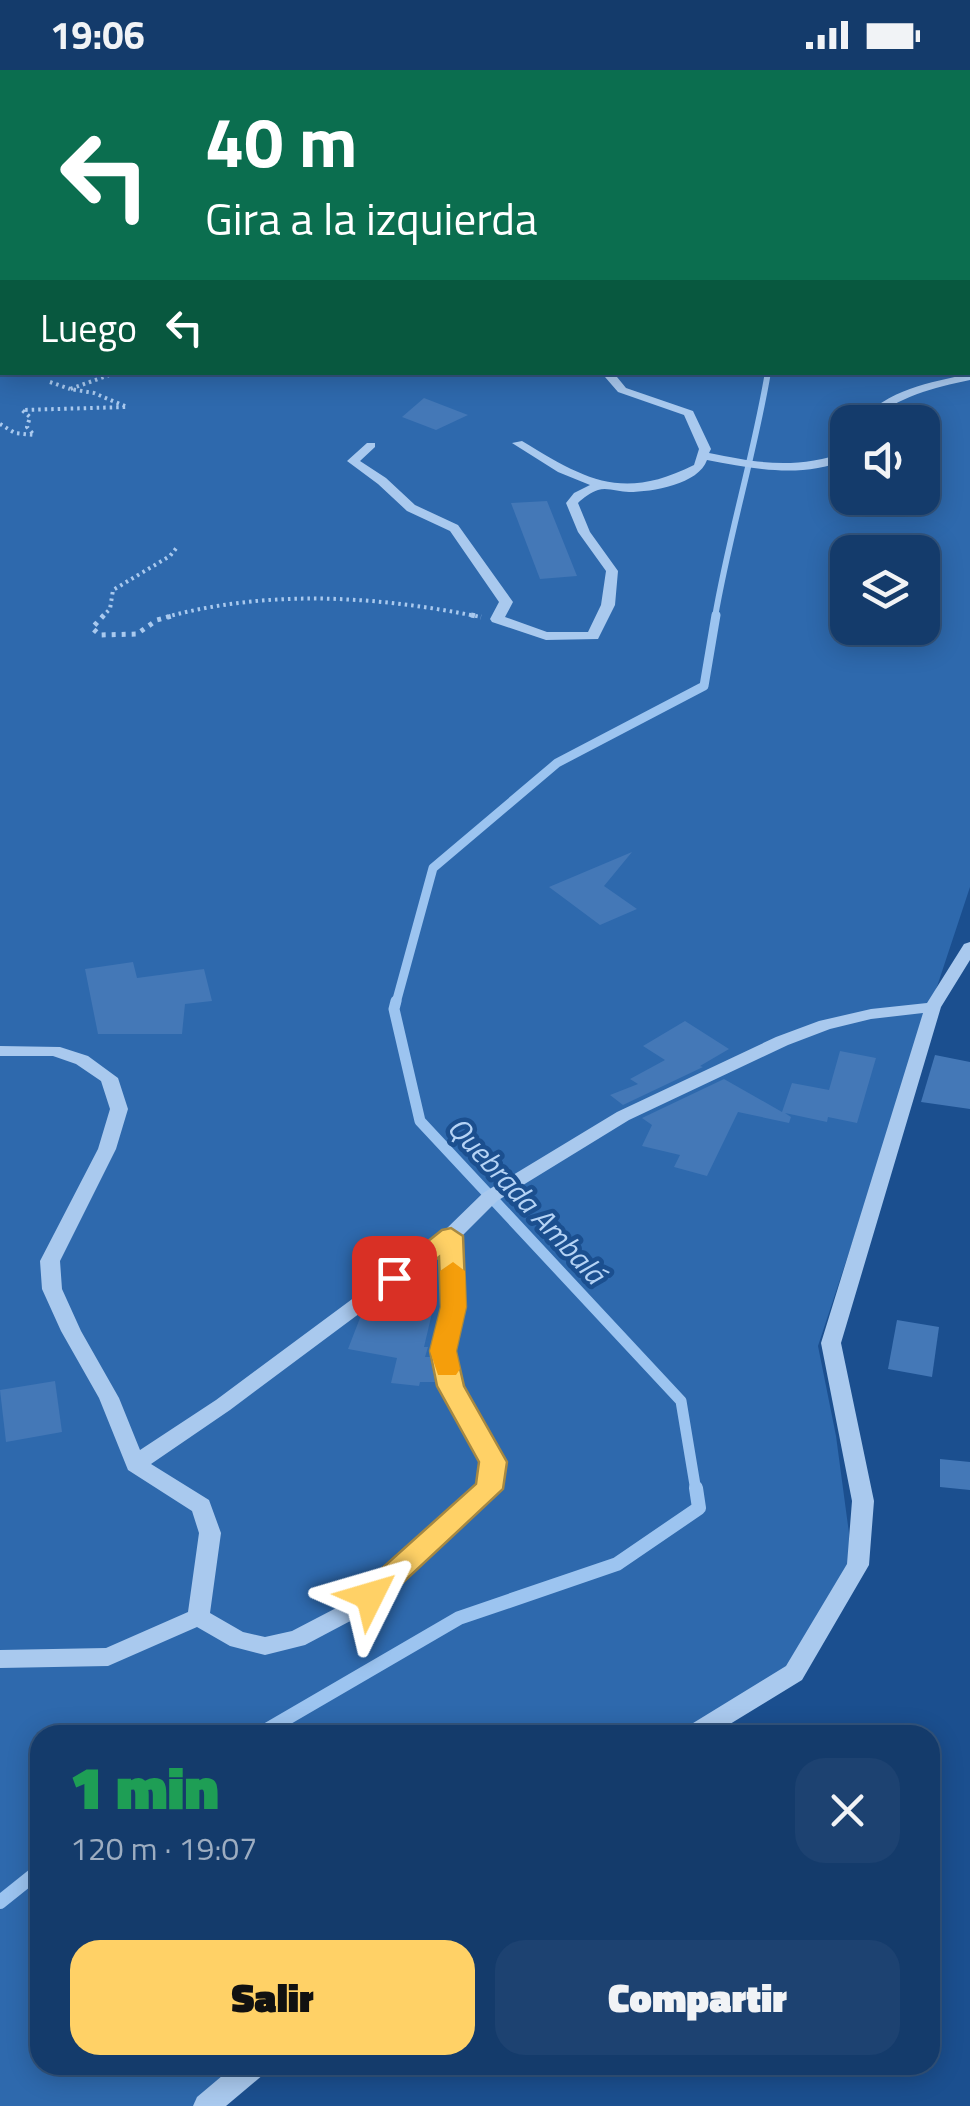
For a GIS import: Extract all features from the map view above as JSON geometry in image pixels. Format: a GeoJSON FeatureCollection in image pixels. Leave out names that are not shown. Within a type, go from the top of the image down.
{"type":"FeatureCollection","features":[{"type":"Feature","properties":{"kind":"street"},"geometry":{"type":"LineString","coordinates":[[611,375],[622,390],[690,414],[697,424],[705,456]]}},
{"type":"Feature","properties":{"kind":"street"},"geometry":{"type":"LineString","coordinates":[[881,405],[937,383],[970,377]]}},
{"type":"Feature","properties":{"kind":"street"},"geometry":{"type":"LineString","coordinates":[[518,443],[596,486],[654,487],[690,473],[705,456]]}},
{"type":"Feature","properties":{"kind":"street"},"geometry":{"type":"LineString","coordinates":[[371,445],[353,461],[411,508],[454,528],[464,538],[486,577],[506,602],[497,619],[546,636],[592,636],[608,605],[612,571],[584,532],[572,504],[596,486]]}},
{"type":"Feature","properties":{"kind":"street"},"geometry":{"type":"LineString","coordinates":[[705,456],[778,468],[830,464]]}},
{"type":"Feature","properties":{"kind":"street"},"geometry":{"type":"LineString","coordinates":[[710,1725],[794,1673],[858,1565],[863,1500],[831,1344],[933,1007],[969,950]]}},
{"type":"Feature","properties":{"kind":"street"},"geometry":{"type":"LineString","coordinates":[[135,1464],[223,1405],[451,1236],[490,1196],[623,1116],[764,1049],[840,1021],[933,1007]]}},
{"type":"Feature","properties":{"kind":"street"},"geometry":{"type":"LineString","coordinates":[[0,1052],[54,1051],[82,1060],[109,1078],[119,1109],[107,1149],[50,1261],[52,1289],[71,1332],[109,1398],[135,1464],[202,1506],[210,1533],[198,1616]]}},
{"type":"Feature","properties":{"kind":"street"},"geometry":{"type":"LineString","coordinates":[[198,1616],[238,1640],[265,1646],[297,1638],[348,1612],[392,1579],[489,1489],[493,1462],[450,1386],[443,1351],[454,1307],[451,1236]]}},
{"type":"Feature","properties":{"kind":"street"},"geometry":{"type":"LineString","coordinates":[[0,1659],[108,1657],[198,1616]]}},
{"type":"Feature","properties":{"kind":"street"},"geometry":{"type":"LineString","coordinates":[[206,2106],[243,2075]]}},
{"type":"Feature","properties":{"kind":"path"},"geometry":{"type":"LineString","coordinates":[[70,389],[107,375]]}},
{"type":"Feature","properties":{"kind":"path"},"geometry":{"type":"LineString","coordinates":[[0,424],[15,433],[34,435],[27,427],[30,417],[22,410],[72,404],[107,410],[127,407],[94,393],[50,382]]}},
{"type":"Feature","properties":{"kind":"path"},"geometry":{"type":"LineString","coordinates":[[178,546],[170,556],[114,590],[110,609],[92,628],[100,635],[137,634],[174,614],[311,597],[411,603],[497,619]]}},
{"type":"Feature","properties":{"kind":"shaded area"},"geometry":{"type":"Polygon","coordinates":[[[0,375],[970,375],[970,887],[818,1346],[836,1436],[853,1563],[794,1673],[709,1725],[30,1725],[30,2075],[243,2075],[206,2106],[0,2106],[0,375]]]}},
{"type":"Feature","properties":{"kind":"building"},"geometry":{"type":"Polygon","coordinates":[[[424,398],[468,415],[436,430],[402,417],[424,398]]]}},
{"type":"Feature","properties":{"kind":"building"},"geometry":{"type":"Polygon","coordinates":[[[547,501],[577,576],[540,579],[511,503],[547,501]]]}},
{"type":"Feature","properties":{"kind":"building"},"geometry":{"type":"Polygon","coordinates":[[[632,852],[604,886],[637,909],[600,925],[549,887],[632,852]]]}},
{"type":"Feature","properties":{"kind":"building"},"geometry":{"type":"Polygon","coordinates":[[[133,962],[137,978],[204,969],[212,1001],[185,1004],[182,1034],[98,1034],[85,969],[133,962]]]}},
{"type":"Feature","properties":{"kind":"building"},"geometry":{"type":"Polygon","coordinates":[[[685,1021],[729,1049],[700,1066],[703,1067],[623,1105],[610,1095],[638,1084],[630,1079],[665,1060],[643,1046],[685,1021]]]}},
{"type":"Feature","properties":{"kind":"building"},"geometry":{"type":"Polygon","coordinates":[[[840,1051],[876,1058],[857,1123],[828,1117],[827,1122],[785,1113],[791,1117],[789,1123],[738,1112],[707,1176],[674,1167],[680,1155],[642,1146],[652,1125],[642,1118],[724,1079],[782,1112],[792,1083],[829,1090],[840,1051]]]}},
{"type":"Feature","properties":{"kind":"building"},"geometry":{"type":"Polygon","coordinates":[[[935,1055],[970,1062],[970,1109],[921,1102],[935,1055]]]}},
{"type":"Feature","properties":{"kind":"building"},"geometry":{"type":"Polygon","coordinates":[[[372,1309],[406,1315],[407,1311],[432,1313],[424,1347],[428,1347],[425,1357],[430,1357],[435,1382],[420,1382],[419,1386],[391,1383],[397,1358],[348,1349],[360,1318],[372,1309]]]}},
{"type":"Feature","properties":{"kind":"building"},"geometry":{"type":"Polygon","coordinates":[[[897,1320],[939,1327],[932,1377],[888,1369],[897,1320]]]}},
{"type":"Feature","properties":{"kind":"building"},"geometry":{"type":"Polygon","coordinates":[[[55,1381],[62,1432],[6,1442],[0,1390],[55,1381]]]}},
{"type":"Feature","properties":{"kind":"building"},"geometry":{"type":"Polygon","coordinates":[[[940,1459],[970,1462],[970,1490],[940,1487],[940,1459]]]}},
{"type":"Feature","properties":{"kind":"waterway","name":"Quebrada Ambalá"},"geometry":{"type":"LineString","coordinates":[[715,617],[767,375]]}},
{"type":"Feature","properties":{"kind":"waterway","name":"Quebrada Ambalá"},"geometry":{"type":"LineString","coordinates":[[396,1003],[433,868],[557,763],[704,686],[716,615]]}},
{"type":"Feature","properties":{"kind":"waterway","name":"Quebrada Ambalá"},"geometry":{"type":"LineString","coordinates":[[396,1001],[394,1009],[420,1121],[681,1401],[696,1491]]}},
{"type":"Feature","properties":{"kind":"waterway","name":"Quebrada Ambalá"},"geometry":{"type":"LineString","coordinates":[[275,1725],[459,1618],[617,1564],[699,1508],[696,1488]]}},
{"type":"Feature","properties":{"kind":"waterway","name":"Quebrada Ambalá"},"geometry":{"type":"LineString","coordinates":[[0,1902],[30,1878]]}},
{"type":"Feature","properties":{"kind":"slow traffic"},"geometry":{"type":"LineString","coordinates":[[447,1369],[443,1351],[454,1307],[453,1271]]}},
{"type":"Feature","properties":{"kind":"route"},"geometry":{"type":"LineString","coordinates":[[370,1596],[489,1489],[493,1462],[484,1440],[450,1386],[443,1351],[454,1307],[451,1236],[394,1278]]}}]}
